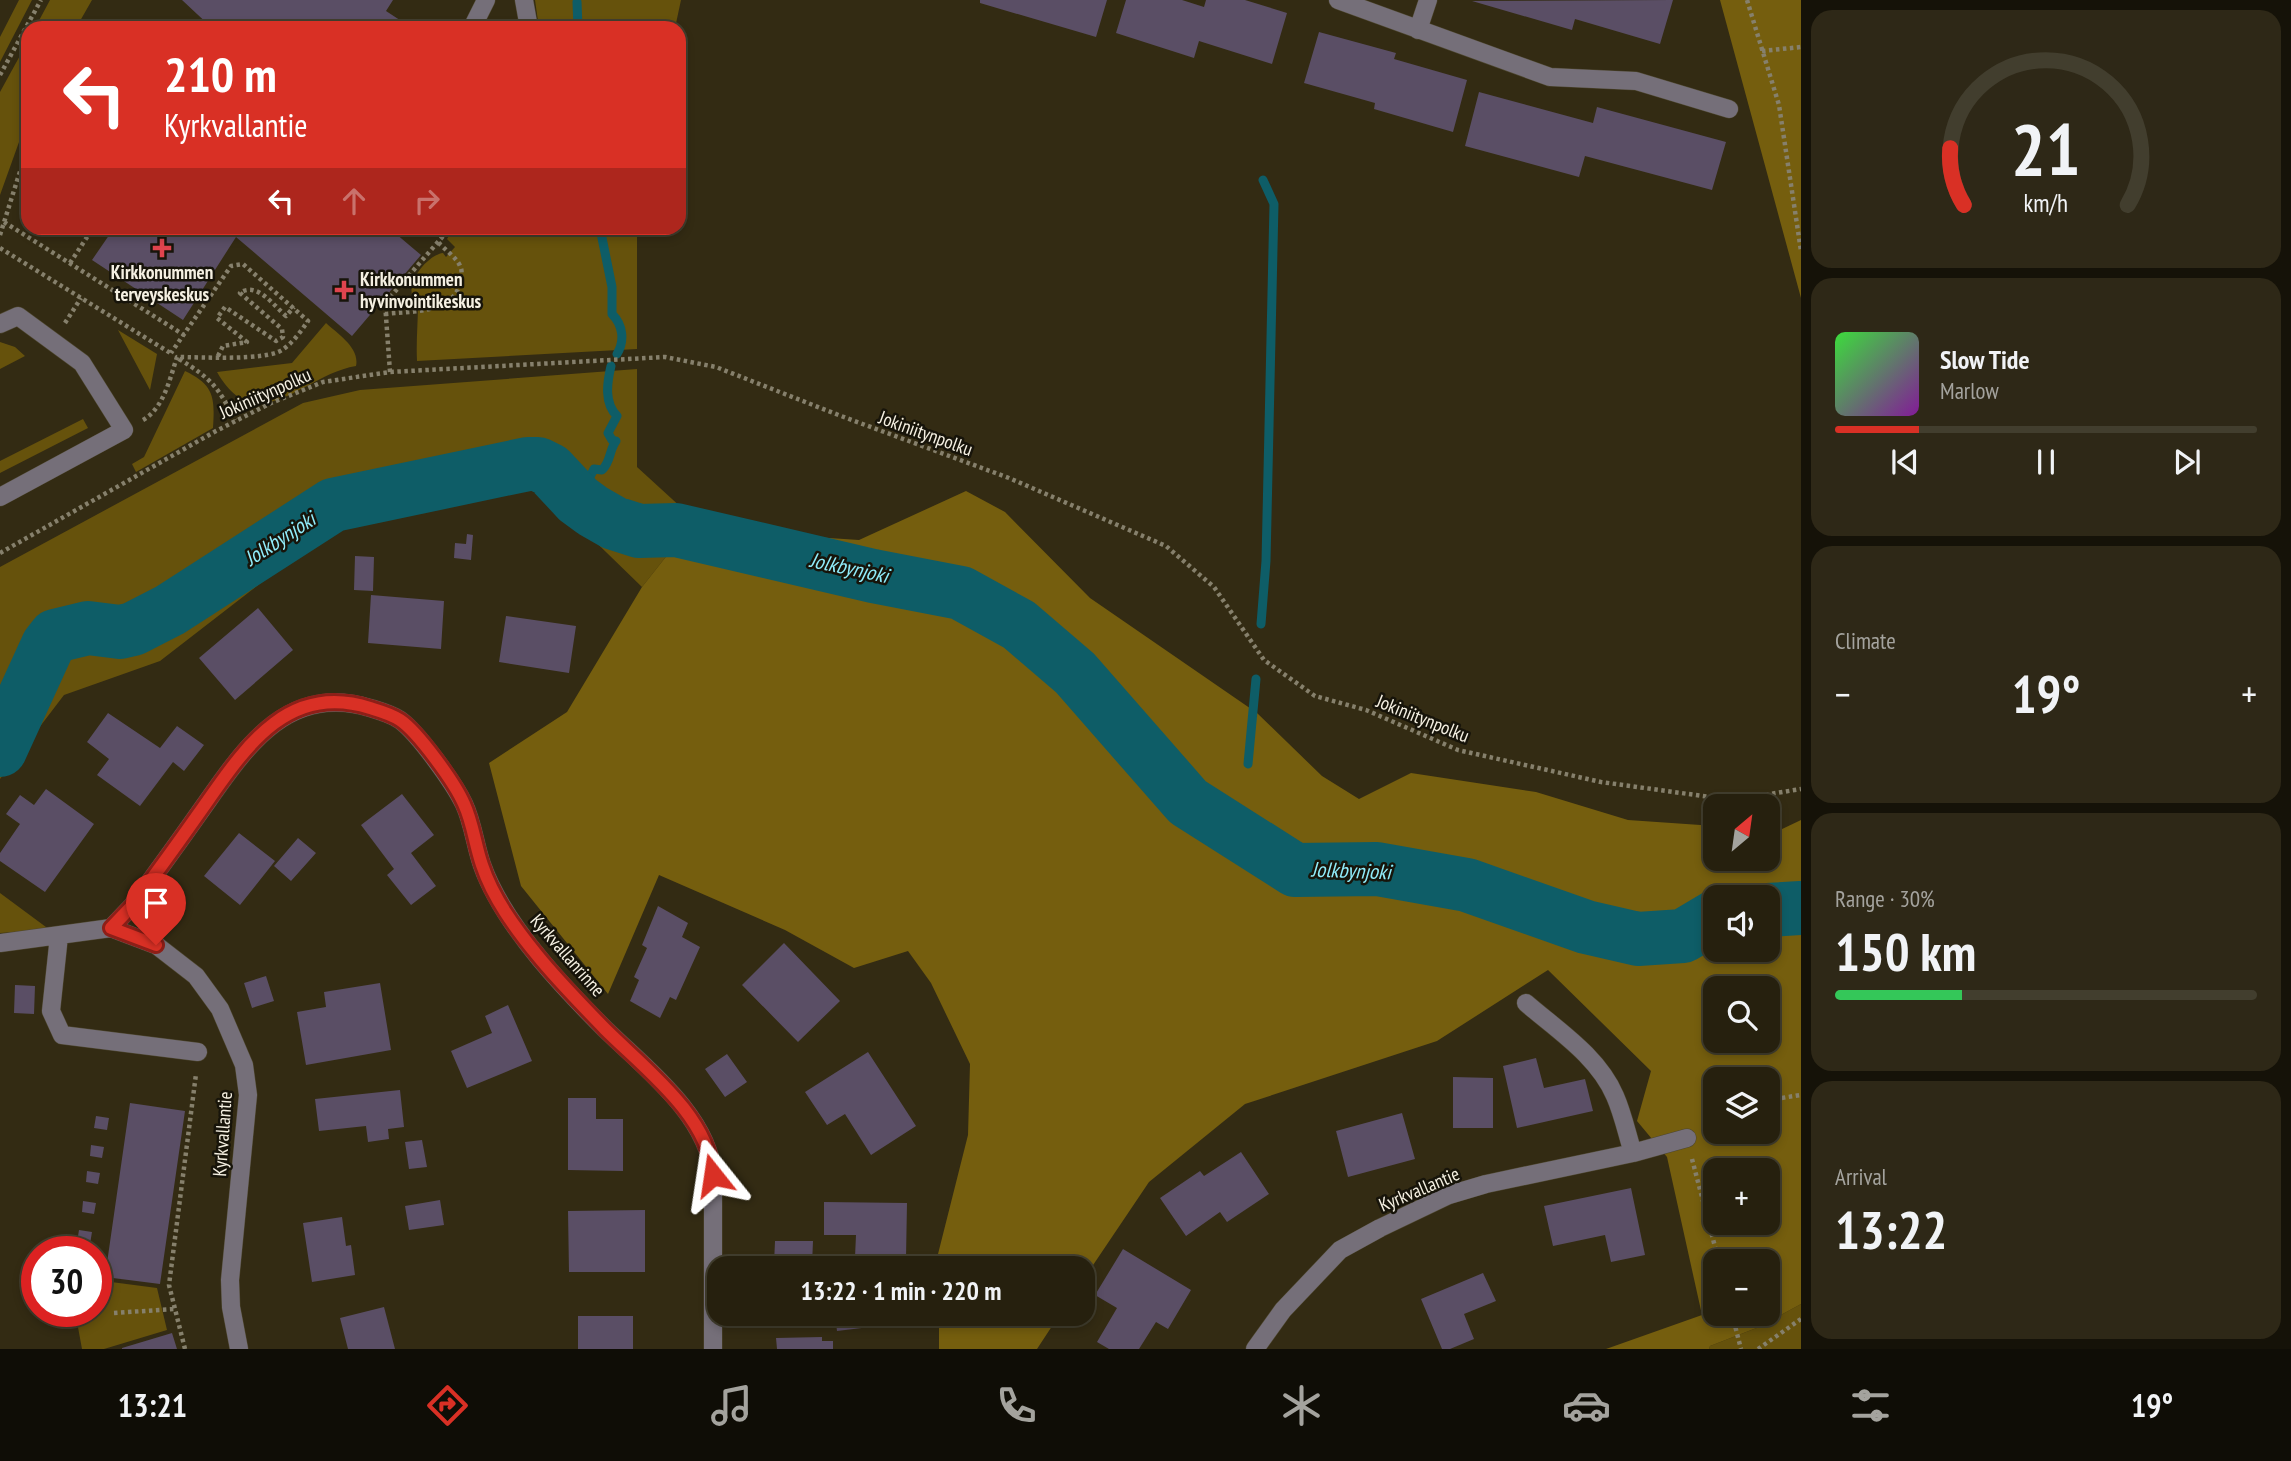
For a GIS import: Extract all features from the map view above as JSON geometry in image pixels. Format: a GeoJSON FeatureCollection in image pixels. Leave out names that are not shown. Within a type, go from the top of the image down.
{"type":"FeatureCollection","features":[{"type":"Feature","properties":{"kind":"street"},"geometry":{"type":"LineString","coordinates":[[476,21],[486,0]]}},
{"type":"Feature","properties":{"kind":"street"},"geometry":{"type":"LineString","coordinates":[[524,0],[528,21]]}},
{"type":"Feature","properties":{"kind":"street"},"geometry":{"type":"LineString","coordinates":[[1338,0],[1550,77],[1636,81],[1729,109]]}},
{"type":"Feature","properties":{"kind":"street"},"geometry":{"type":"LineString","coordinates":[[1418,30],[1427,0]]}},
{"type":"Feature","properties":{"kind":"street"},"geometry":{"type":"LineString","coordinates":[[0,324],[18,316],[82,363],[124,430],[0,497]]}},
{"type":"Feature","properties":{"kind":"street","name":"Kyrkvallanrinne"},"geometry":{"type":"LineString","coordinates":[[111,928],[132,906],[238,758],[259,734],[284,715],[318,704],[335,702],[367,706],[401,721],[424,745],[464,803],[482,866],[515,928],[571,992],[652,1073],[692,1120],[703,1140],[712,1160],[713,1175],[713,1349]]}},
{"type":"Feature","properties":{"kind":"street","name":"Kyrkvallantie"},"geometry":{"type":"LineString","coordinates":[[0,943],[111,928],[156,945],[195,976],[219,1009],[244,1065],[248,1095],[230,1280],[231,1307],[239,1349]]}},
{"type":"Feature","properties":{"kind":"street"},"geometry":{"type":"LineString","coordinates":[[59,936],[51,1011],[62,1035],[198,1052]]}},
{"type":"Feature","properties":{"kind":"street"},"geometry":{"type":"LineString","coordinates":[[1526,1003],[1588,1056],[1601,1073],[1615,1095],[1633,1153]]}},
{"type":"Feature","properties":{"kind":"street","name":"Kyrkvallantie"},"geometry":{"type":"LineString","coordinates":[[1255,1349],[1283,1310],[1340,1250],[1380,1228],[1449,1195],[1486,1184],[1633,1153],[1687,1138]]}},
{"type":"Feature","properties":{"kind":"path"},"geometry":{"type":"LineString","coordinates":[[30,21],[41,0]]}},
{"type":"Feature","properties":{"kind":"path"},"geometry":{"type":"LineString","coordinates":[[1747,0],[1779,105],[1801,251]]}},
{"type":"Feature","properties":{"kind":"path"},"geometry":{"type":"LineString","coordinates":[[0,75],[21,37]]}},
{"type":"Feature","properties":{"kind":"path"},"geometry":{"type":"LineString","coordinates":[[1762,51],[1801,47]]}},
{"type":"Feature","properties":{"kind":"path"},"geometry":{"type":"LineString","coordinates":[[0,234],[21,168]]}},
{"type":"Feature","properties":{"kind":"path"},"geometry":{"type":"LineString","coordinates":[[4,222],[21,233]]}},
{"type":"Feature","properties":{"kind":"path"},"geometry":{"type":"LineString","coordinates":[[25,235],[184,335]]}},
{"type":"Feature","properties":{"kind":"path"},"geometry":{"type":"LineString","coordinates":[[70,263],[88,235]]}},
{"type":"Feature","properties":{"kind":"path"},"geometry":{"type":"LineString","coordinates":[[390,372],[385,303],[443,235]]}},
{"type":"Feature","properties":{"kind":"path"},"geometry":{"type":"LineString","coordinates":[[385,314],[433,308],[454,298],[462,277],[460,266],[438,242]]}},
{"type":"Feature","properties":{"kind":"path"},"geometry":{"type":"LineString","coordinates":[[0,248],[206,375],[219,390],[235,421]]}},
{"type":"Feature","properties":{"kind":"path"},"geometry":{"type":"LineString","coordinates":[[171,353],[231,266],[243,264],[308,321],[294,340],[281,351],[256,356],[177,357]]}},
{"type":"Feature","properties":{"kind":"path"},"geometry":{"type":"LineString","coordinates":[[217,357],[223,346],[247,342],[217,318],[225,307],[276,341],[283,337],[282,329],[240,293],[244,289],[257,290],[286,316],[294,307]]}},
{"type":"Feature","properties":{"kind":"path"},"geometry":{"type":"LineString","coordinates":[[124,430],[151,415],[163,396],[177,357]]}},
{"type":"Feature","properties":{"kind":"path","name":"Jokiniitynpolku"},"geometry":{"type":"LineString","coordinates":[[0,553],[235,421],[323,382],[390,372],[665,357],[716,367],[1009,478],[1166,546],[1214,587],[1264,660],[1315,696],[1366,710],[1458,750],[1601,782],[1732,800],[1801,789]]}},
{"type":"Feature","properties":{"kind":"path"},"geometry":{"type":"LineString","coordinates":[[185,1349],[169,1285],[193,1117],[198,1052]]}},
{"type":"Feature","properties":{"kind":"path"},"geometry":{"type":"LineString","coordinates":[[1780,1098],[1801,1095]]}},
{"type":"Feature","properties":{"kind":"path"},"geometry":{"type":"LineString","coordinates":[[1687,1138],[1716,1249]]}},
{"type":"Feature","properties":{"kind":"path"},"geometry":{"type":"LineString","coordinates":[[114,1313],[174,1309]]}},
{"type":"Feature","properties":{"kind":"path"},"geometry":{"type":"LineString","coordinates":[[1758,1349],[1801,1319]]}},
{"type":"Feature","properties":{"kind":"path"},"geometry":{"type":"LineString","coordinates":[[1735,1326],[1741,1349]]}},
{"type":"Feature","properties":{"kind":"shaded area"},"geometry":{"type":"Polygon","coordinates":[[[19,0],[32,0],[0,62],[0,37],[19,0]]]}},
{"type":"Feature","properties":{"kind":"shaded area"},"geometry":{"type":"Polygon","coordinates":[[[50,0],[92,0],[80,21],[39,21],[50,0]]]}},
{"type":"Feature","properties":{"kind":"shaded area"},"geometry":{"type":"Polygon","coordinates":[[[535,0],[681,0],[676,21],[538,21],[535,0]]]}},
{"type":"Feature","properties":{"kind":"shaded area"},"geometry":{"type":"Polygon","coordinates":[[[1720,0],[1801,0],[1801,298],[1720,0]]]}},
{"type":"Feature","properties":{"kind":"shaded area"},"geometry":{"type":"Polygon","coordinates":[[[21,54],[21,136],[0,195],[0,92],[21,54]]]}},
{"type":"Feature","properties":{"kind":"shaded area"},"geometry":{"type":"Polygon","coordinates":[[[450,235],[637,235],[637,349],[417,361],[418,303],[413,297],[413,282],[429,260],[443,253],[446,257],[455,247],[447,239],[450,235]]]}},
{"type":"Feature","properties":{"kind":"shaded area"},"geometry":{"type":"Polygon","coordinates":[[[326,323],[351,347],[355,353],[356,366],[337,371],[282,398],[265,403],[248,402],[232,392],[217,372],[292,363],[326,323]]]}},
{"type":"Feature","properties":{"kind":"shaded area"},"geometry":{"type":"Polygon","coordinates":[[[118,330],[157,354],[150,390],[118,330]]]}},
{"type":"Feature","properties":{"kind":"shaded area"},"geometry":{"type":"Polygon","coordinates":[[[0,342],[15,347],[25,356],[0,369],[0,342]]]}},
{"type":"Feature","properties":{"kind":"shaded area"},"geometry":{"type":"Polygon","coordinates":[[[637,369],[637,467],[695,520],[642,587],[537,485],[346,517],[160,661],[64,695],[0,779],[0,567],[303,403],[360,390],[637,369]]]}},
{"type":"Feature","properties":{"kind":"shaded area"},"geometry":{"type":"Polygon","coordinates":[[[185,371],[202,381],[211,393],[214,408],[213,428],[136,472],[132,464],[144,457],[185,371]]]}},
{"type":"Feature","properties":{"kind":"shaded area"},"geometry":{"type":"Polygon","coordinates":[[[83,419],[88,428],[0,473],[0,461],[83,419]]]}},
{"type":"Feature","properties":{"kind":"shaded area"},"geometry":{"type":"Polygon","coordinates":[[[966,491],[1005,512],[1090,598],[1257,713],[1322,776],[1359,799],[1411,773],[1536,792],[1628,820],[1703,825],[1703,872],[1780,872],[1780,830],[1801,820],[1801,1304],[1780,1316],[1780,1249],[1703,1249],[1703,1326],[1761,1326],[1710,1346],[1709,1349],[1606,1349],[1702,1315],[1667,1157],[1637,1121],[1651,1071],[1548,970],[1437,1041],[1245,1104],[1149,1182],[1095,1262],[1095,1256],[938,1256],[968,1135],[970,1064],[931,983],[908,951],[854,968],[785,930],[659,875],[608,994],[521,886],[489,763],[567,712],[642,587],[695,520],[784,535],[859,540],[966,491]]]}},
{"type":"Feature","properties":{"kind":"shaded area"},"geometry":{"type":"Polygon","coordinates":[[[0,893],[50,930],[0,933],[0,893]]]}},
{"type":"Feature","properties":{"kind":"shaded area"},"geometry":{"type":"Polygon","coordinates":[[[112,1282],[157,1288],[167,1330],[104,1349],[82,1349],[78,1327],[112,1327],[112,1282]]]}},
{"type":"Feature","properties":{"kind":"shaded area"},"geometry":{"type":"Polygon","coordinates":[[[1801,1304],[1801,1349],[1709,1349],[1710,1346],[1761,1326],[1780,1326],[1780,1316],[1801,1304]]]}},
{"type":"Feature","properties":{"kind":"shaded area"},"geometry":{"type":"Polygon","coordinates":[[[939,1326],[1052,1326],[1037,1349],[939,1349],[939,1326]]]}},
{"type":"Feature","properties":{"kind":"building"},"geometry":{"type":"Polygon","coordinates":[[[182,0],[393,0],[386,11],[401,21],[204,21],[182,0]]]}},
{"type":"Feature","properties":{"kind":"building"},"geometry":{"type":"Polygon","coordinates":[[[980,0],[1107,0],[1096,37],[980,3],[980,0]]]}},
{"type":"Feature","properties":{"kind":"building"},"geometry":{"type":"Polygon","coordinates":[[[1126,0],[1182,0],[1204,7],[1206,0],[1245,0],[1287,13],[1272,64],[1199,41],[1194,58],[1116,33],[1126,0]]]}},
{"type":"Feature","properties":{"kind":"building"},"geometry":{"type":"Polygon","coordinates":[[[1673,0],[1660,44],[1575,19],[1572,30],[1472,1],[1673,0]]]}},
{"type":"Feature","properties":{"kind":"building"},"geometry":{"type":"Polygon","coordinates":[[[1319,32],[1396,53],[1394,59],[1467,80],[1453,132],[1374,109],[1375,103],[1304,83],[1319,32]]]}},
{"type":"Feature","properties":{"kind":"building"},"geometry":{"type":"Polygon","coordinates":[[[1479,92],[1593,123],[1597,107],[1726,142],[1712,190],[1585,156],[1579,177],[1465,146],[1479,92]]]}},
{"type":"Feature","properties":{"kind":"building","name":"Kirkkonummen hyvinvointikeskus"},"geometry":{"type":"Polygon","coordinates":[[[109,235],[397,235],[421,255],[352,336],[236,237],[183,320],[92,260],[109,235]]]}},
{"type":"Feature","properties":{"kind":"building"},"geometry":{"type":"Polygon","coordinates":[[[467,534],[473,535],[471,560],[454,558],[455,543],[466,544],[467,534]]]}},
{"type":"Feature","properties":{"kind":"building"},"geometry":{"type":"Polygon","coordinates":[[[355,556],[374,557],[373,591],[354,590],[355,556]]]}},
{"type":"Feature","properties":{"kind":"building"},"geometry":{"type":"Polygon","coordinates":[[[371,595],[444,601],[441,649],[368,643],[371,595]]]}},
{"type":"Feature","properties":{"kind":"building"},"geometry":{"type":"Polygon","coordinates":[[[258,608],[293,650],[235,700],[199,658],[258,608]]]}},
{"type":"Feature","properties":{"kind":"building"},"geometry":{"type":"Polygon","coordinates":[[[506,616],[576,626],[569,673],[499,662],[506,616]]]}},
{"type":"Feature","properties":{"kind":"building"},"geometry":{"type":"Polygon","coordinates":[[[108,713],[160,748],[177,726],[204,745],[184,771],[173,762],[140,806],[97,775],[109,759],[87,742],[108,713]]]}},
{"type":"Feature","properties":{"kind":"building"},"geometry":{"type":"Polygon","coordinates":[[[46,789],[94,824],[45,892],[0,861],[0,853],[20,824],[6,814],[20,795],[34,805],[46,789]]]}},
{"type":"Feature","properties":{"kind":"building"},"geometry":{"type":"Polygon","coordinates":[[[402,794],[434,835],[411,853],[436,886],[411,905],[387,875],[394,869],[361,825],[402,794]]]}},
{"type":"Feature","properties":{"kind":"building"},"geometry":{"type":"Polygon","coordinates":[[[239,833],[275,861],[240,905],[204,876],[239,833]]]}},
{"type":"Feature","properties":{"kind":"building"},"geometry":{"type":"Polygon","coordinates":[[[298,838],[316,853],[291,881],[274,866],[298,838]]]}},
{"type":"Feature","properties":{"kind":"building"},"geometry":{"type":"Polygon","coordinates":[[[658,906],[688,923],[682,937],[700,947],[676,1000],[670,997],[660,1018],[630,1001],[639,980],[634,977],[647,948],[642,945],[658,906]]]}},
{"type":"Feature","properties":{"kind":"building"},"geometry":{"type":"Polygon","coordinates":[[[784,943],[840,1001],[798,1042],[742,985],[784,943]]]}},
{"type":"Feature","properties":{"kind":"building"},"geometry":{"type":"Polygon","coordinates":[[[266,976],[274,1001],[252,1008],[244,983],[266,976]]]}},
{"type":"Feature","properties":{"kind":"building"},"geometry":{"type":"Polygon","coordinates":[[[380,983],[391,1050],[306,1065],[297,1012],[326,1007],[324,992],[380,983]]]}},
{"type":"Feature","properties":{"kind":"building"},"geometry":{"type":"Polygon","coordinates":[[[15,985],[35,986],[34,1014],[14,1013],[15,985]]]}},
{"type":"Feature","properties":{"kind":"building"},"geometry":{"type":"Polygon","coordinates":[[[508,1005],[532,1061],[467,1088],[451,1051],[492,1033],[485,1016],[508,1005]]]}},
{"type":"Feature","properties":{"kind":"building"},"geometry":{"type":"Polygon","coordinates":[[[868,1052],[916,1126],[871,1155],[845,1114],[827,1125],[805,1092],[868,1052]]]}},
{"type":"Feature","properties":{"kind":"building"},"geometry":{"type":"Polygon","coordinates":[[[727,1054],[747,1082],[725,1097],[705,1069],[727,1054]]]}},
{"type":"Feature","properties":{"kind":"building"},"geometry":{"type":"Polygon","coordinates":[[[1536,1058],[1544,1088],[1585,1079],[1593,1111],[1517,1128],[1503,1066],[1536,1058]]]}},
{"type":"Feature","properties":{"kind":"building"},"geometry":{"type":"Polygon","coordinates":[[[1453,1077],[1493,1078],[1493,1128],[1453,1128],[1453,1077]]]}},
{"type":"Feature","properties":{"kind":"building"},"geometry":{"type":"Polygon","coordinates":[[[400,1090],[404,1127],[388,1129],[389,1139],[368,1142],[366,1126],[319,1131],[315,1099],[400,1090]]]}},
{"type":"Feature","properties":{"kind":"building"},"geometry":{"type":"Polygon","coordinates":[[[568,1098],[596,1098],[596,1119],[623,1119],[623,1171],[568,1170],[568,1098]]]}},
{"type":"Feature","properties":{"kind":"building"},"geometry":{"type":"Polygon","coordinates":[[[130,1103],[185,1111],[160,1284],[112,1278],[111,1236],[130,1103]]]}},
{"type":"Feature","properties":{"kind":"building"},"geometry":{"type":"Polygon","coordinates":[[[1402,1113],[1415,1159],[1348,1177],[1336,1131],[1402,1113]]]}},
{"type":"Feature","properties":{"kind":"building"},"geometry":{"type":"Polygon","coordinates":[[[96,1116],[109,1118],[107,1130],[94,1128],[96,1116]]]}},
{"type":"Feature","properties":{"kind":"building"},"geometry":{"type":"Polygon","coordinates":[[[422,1140],[427,1167],[409,1169],[405,1142],[422,1140]]]}},
{"type":"Feature","properties":{"kind":"building"},"geometry":{"type":"Polygon","coordinates":[[[91,1145],[104,1147],[102,1158],[90,1156],[91,1145]]]}},
{"type":"Feature","properties":{"kind":"building"},"geometry":{"type":"Polygon","coordinates":[[[1241,1152],[1269,1194],[1227,1222],[1220,1212],[1186,1236],[1160,1198],[1200,1171],[1204,1176],[1241,1152]]]}},
{"type":"Feature","properties":{"kind":"building"},"geometry":{"type":"Polygon","coordinates":[[[87,1171],[100,1173],[98,1184],[86,1182],[87,1171]]]}},
{"type":"Feature","properties":{"kind":"building"},"geometry":{"type":"Polygon","coordinates":[[[1631,1188],[1645,1255],[1611,1262],[1605,1235],[1553,1246],[1544,1206],[1631,1188]]]}},
{"type":"Feature","properties":{"kind":"building"},"geometry":{"type":"Polygon","coordinates":[[[440,1200],[444,1225],[409,1230],[405,1206],[440,1200]]]}},
{"type":"Feature","properties":{"kind":"building"},"geometry":{"type":"Polygon","coordinates":[[[83,1201],[96,1203],[94,1214],[82,1212],[83,1201]]]}},
{"type":"Feature","properties":{"kind":"building"},"geometry":{"type":"Polygon","coordinates":[[[824,1202],[907,1203],[906,1256],[855,1256],[856,1235],[824,1235],[824,1202]]]}},
{"type":"Feature","properties":{"kind":"building"},"geometry":{"type":"Polygon","coordinates":[[[645,1210],[645,1272],[569,1272],[568,1211],[645,1210]]]}},
{"type":"Feature","properties":{"kind":"building"},"geometry":{"type":"Polygon","coordinates":[[[342,1217],[346,1246],[351,1245],[355,1275],[312,1282],[303,1223],[342,1217]]]}},
{"type":"Feature","properties":{"kind":"building"},"geometry":{"type":"Polygon","coordinates":[[[79,1230],[92,1232],[91,1236],[78,1236],[79,1230]]]}},
{"type":"Feature","properties":{"kind":"building"},"geometry":{"type":"Polygon","coordinates":[[[775,1241],[813,1241],[812,1256],[774,1256],[775,1241]]]}},
{"type":"Feature","properties":{"kind":"building"},"geometry":{"type":"Polygon","coordinates":[[[1123,1249],[1191,1290],[1168,1329],[1156,1322],[1139,1349],[1109,1349],[1097,1342],[1117,1308],[1095,1295],[1123,1249]]]}},
{"type":"Feature","properties":{"kind":"building"},"geometry":{"type":"Polygon","coordinates":[[[1483,1273],[1496,1301],[1464,1314],[1474,1339],[1450,1349],[1442,1349],[1421,1299],[1483,1273]]]}},
{"type":"Feature","properties":{"kind":"building"},"geometry":{"type":"Polygon","coordinates":[[[384,1307],[395,1349],[348,1349],[340,1318],[384,1307]]]}},
{"type":"Feature","properties":{"kind":"building"},"geometry":{"type":"Polygon","coordinates":[[[578,1316],[633,1316],[633,1349],[578,1349],[578,1316]]]}},
{"type":"Feature","properties":{"kind":"building"},"geometry":{"type":"Polygon","coordinates":[[[836,1326],[878,1326],[837,1331],[836,1326]]]}},
{"type":"Feature","properties":{"kind":"building"},"geometry":{"type":"Polygon","coordinates":[[[172,1333],[177,1349],[122,1349],[122,1348],[172,1333]]]}},
{"type":"Feature","properties":{"kind":"building"},"geometry":{"type":"Polygon","coordinates":[[[822,1337],[822,1341],[833,1341],[833,1349],[777,1349],[776,1338],[822,1337]]]}},
{"type":"Feature","properties":{"kind":"waterway"},"geometry":{"type":"LineString","coordinates":[[577,2],[578,21]]}},
{"type":"Feature","properties":{"kind":"waterway"},"geometry":{"type":"LineString","coordinates":[[1261,624],[1266,561],[1274,204],[1263,180]]}},
{"type":"Feature","properties":{"kind":"waterway"},"geometry":{"type":"LineString","coordinates":[[601,235],[612,287],[612,314],[622,333],[617,354]]}},
{"type":"Feature","properties":{"kind":"waterway"},"geometry":{"type":"LineString","coordinates":[[578,500],[594,469],[602,470],[605,467],[616,441],[612,440],[608,433],[617,416],[608,399],[611,366]]}},
{"type":"Feature","properties":{"kind":"waterway","name":"Jolkbynjoki"},"geometry":{"type":"LineString","coordinates":[[0,750],[48,645],[55,636],[88,628],[120,632],[133,629],[170,610],[333,505],[538,464],[550,470],[578,500],[593,511],[614,523],[639,531],[676,530],[873,576],[961,593],[1019,625],[1075,673],[1188,802],[1295,870],[1377,869],[1467,885],[1586,927],[1638,939],[1683,936],[1703,924]]}},
{"type":"Feature","properties":{"kind":"waterway"},"geometry":{"type":"LineString","coordinates":[[1248,764],[1256,679]]}},
{"type":"Feature","properties":{"kind":"waterway","name":"Jolkbynjoki"},"geometry":{"type":"LineString","coordinates":[[1780,909],[1801,908]]}},
{"type":"Feature","properties":{"kind":"place","name":"Kirkkonummen terveyskeskus"},"geometry":{"type":"Point","coordinates":[162,248]}},
{"type":"Feature","properties":{"kind":"place","name":"Kirkkonummen hyvinvointikeskus"},"geometry":{"type":"Point","coordinates":[344,290]}},
{"type":"Feature","properties":{"kind":"route"},"geometry":{"type":"LineString","coordinates":[[156,945],[111,928],[132,906],[238,758],[259,734],[284,715],[318,704],[335,702],[367,706],[386,713],[401,721],[424,745],[464,803],[482,866],[515,928],[545,965],[605,1029],[652,1073],[692,1120],[712,1160],[713,1175]]}}]}
